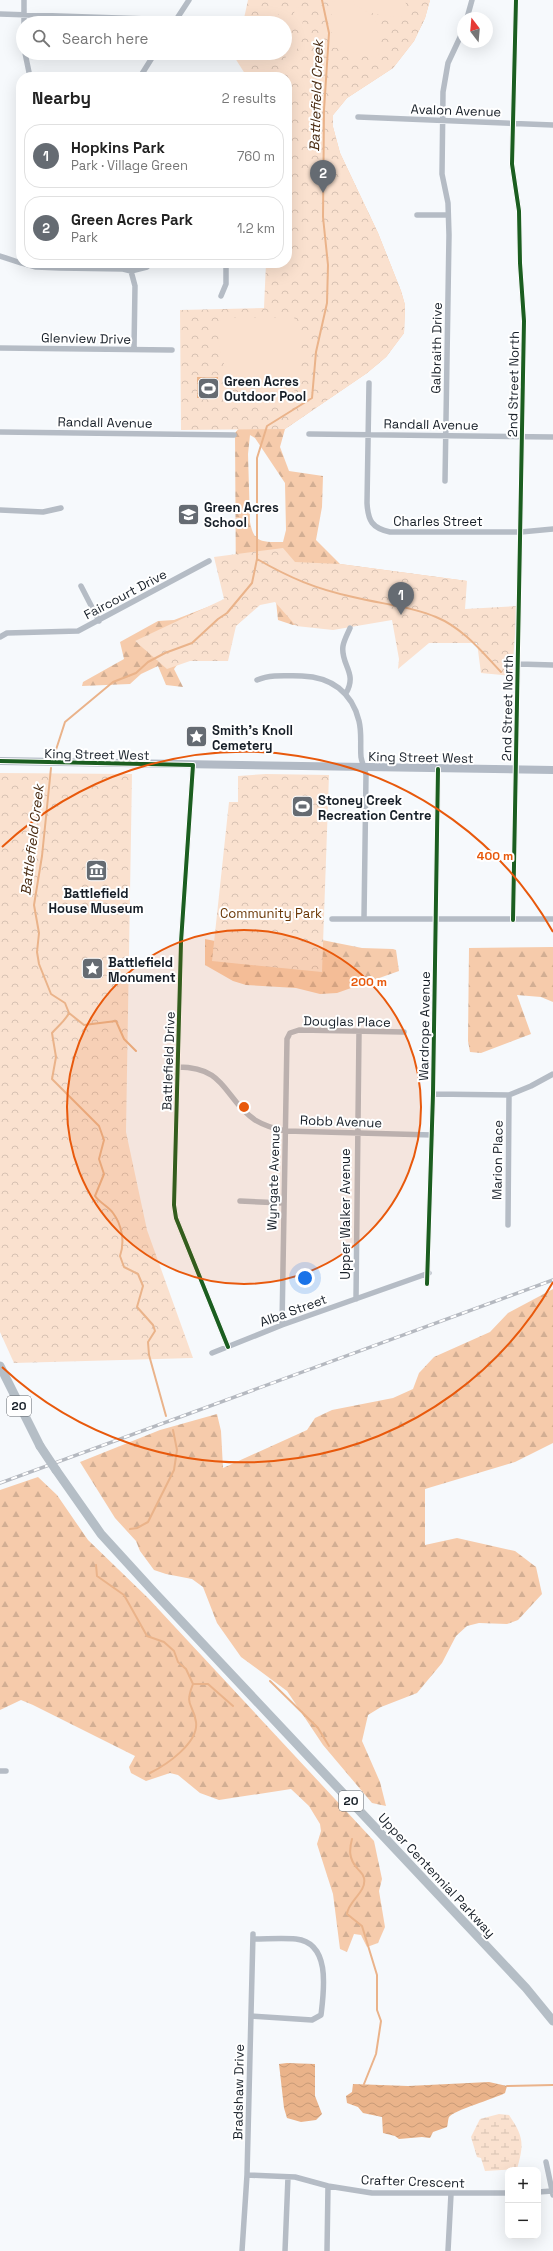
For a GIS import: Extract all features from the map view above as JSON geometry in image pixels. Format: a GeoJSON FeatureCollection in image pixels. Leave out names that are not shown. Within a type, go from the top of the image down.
{"type":"FeatureCollection","features":[{"type":"Feature","properties":{"kind":"main road","name":"King Street West"},"geometry":{"type":"LineString","coordinates":[[0,761],[553,770]]}},
{"type":"Feature","properties":{"kind":"main road","name":"Upper Centennial Parkway"},"geometry":{"type":"LineString","coordinates":[[0,1366],[40,1446],[101,1534],[521,1982],[553,2020]]}},
{"type":"Feature","properties":{"kind":"street"},"geometry":{"type":"LineString","coordinates":[[0,14],[24,16],[24,0]]}},
{"type":"Feature","properties":{"kind":"street"},"geometry":{"type":"LineString","coordinates":[[179,16],[189,0]]}},
{"type":"Feature","properties":{"kind":"street"},"geometry":{"type":"LineString","coordinates":[[469,12],[472,0]]}},
{"type":"Feature","properties":{"kind":"street","name":"2nd Street North"},"geometry":{"type":"LineString","coordinates":[[513,920],[519,664],[524,303],[521,280],[519,211],[512,164],[516,0]]}},
{"type":"Feature","properties":{"kind":"street","name":"Galbraith Drive"},"geometry":{"type":"LineString","coordinates":[[445,481],[448,204],[442,174],[442,120],[443,92],[448,63],[457,44]]}},
{"type":"Feature","properties":{"kind":"street"},"geometry":{"type":"LineString","coordinates":[[26,60],[29,72]]}},
{"type":"Feature","properties":{"kind":"street"},"geometry":{"type":"LineString","coordinates":[[143,72],[151,60]]}},
{"type":"Feature","properties":{"kind":"street","name":"Avalon Avenue"},"geometry":{"type":"LineString","coordinates":[[358,117],[553,125]]}},
{"type":"Feature","properties":{"kind":"street"},"geometry":{"type":"LineString","coordinates":[[417,215],[448,215]]}},
{"type":"Feature","properties":{"kind":"street"},"geometry":{"type":"LineString","coordinates":[[0,256],[16,261]]}},
{"type":"Feature","properties":{"kind":"street"},"geometry":{"type":"LineString","coordinates":[[126,268],[131,271],[135,286],[134,349]]}},
{"type":"Feature","properties":{"kind":"street"},"geometry":{"type":"LineString","coordinates":[[131,271],[143,268]]}},
{"type":"Feature","properties":{"kind":"street"},"geometry":{"type":"LineString","coordinates":[[221,296],[226,284],[226,268]]}},
{"type":"Feature","properties":{"kind":"street","name":"Glenview Drive"},"geometry":{"type":"LineString","coordinates":[[0,348],[172,350]]}},
{"type":"Feature","properties":{"kind":"street","name":"Charles Street"},"geometry":{"type":"LineString","coordinates":[[369,383],[367,433],[368,515],[376,528],[390,532],[521,532],[553,529]]}},
{"type":"Feature","properties":{"kind":"street","name":"Randall Avenue"},"geometry":{"type":"LineString","coordinates":[[0,432],[234,435]]}},
{"type":"Feature","properties":{"kind":"street","name":"Randall Avenue"},"geometry":{"type":"LineString","coordinates":[[309,434],[367,433],[553,437]]}},
{"type":"Feature","properties":{"kind":"street"},"geometry":{"type":"LineString","coordinates":[[0,510],[43,512],[62,508]]}},
{"type":"Feature","properties":{"kind":"street","name":"Faircourt Drive"},"geometry":{"type":"LineString","coordinates":[[0,637],[7,633],[78,631],[209,561]]}},
{"type":"Feature","properties":{"kind":"street"},"geometry":{"type":"LineString","coordinates":[[80,586],[99,621]]}},
{"type":"Feature","properties":{"kind":"street"},"geometry":{"type":"LineString","coordinates":[[346,693],[350,686],[351,676],[343,646],[350,628]]}},
{"type":"Feature","properties":{"kind":"street"},"geometry":{"type":"LineString","coordinates":[[519,664],[553,666]]}},
{"type":"Feature","properties":{"kind":"street"},"geometry":{"type":"LineString","coordinates":[[257,680],[266,677],[317,676],[338,685],[346,693],[360,722],[361,759],[366,775],[364,918]]}},
{"type":"Feature","properties":{"kind":"street","name":"Battlefield Drive"},"geometry":{"type":"LineString","coordinates":[[193,765],[183,920],[174,1205],[176,1218],[228,1347]]}},
{"type":"Feature","properties":{"kind":"street","name":"Wardrope Avenue"},"geometry":{"type":"LineString","coordinates":[[427,1284],[437,918],[438,769]]}},
{"type":"Feature","properties":{"kind":"street"},"geometry":{"type":"LineString","coordinates":[[332,920],[364,918],[513,920],[553,919]]}},
{"type":"Feature","properties":{"kind":"street","name":"Douglas Place"},"geometry":{"type":"LineString","coordinates":[[290,1033],[299,1030],[404,1032]]}},
{"type":"Feature","properties":{"kind":"street","name":"Upper Walker Avenue"},"geometry":{"type":"LineString","coordinates":[[356,1299],[359,1032]]}},
{"type":"Feature","properties":{"kind":"street","name":"Wyngate Avenue"},"geometry":{"type":"LineString","coordinates":[[282,1325],[287,1039],[290,1033]]}},
{"type":"Feature","properties":{"kind":"street","name":"Robb Avenue"},"geometry":{"type":"LineString","coordinates":[[178,1067],[204,1071],[215,1077],[254,1119],[265,1126],[286,1131],[432,1135]]}},
{"type":"Feature","properties":{"kind":"street"},"geometry":{"type":"LineString","coordinates":[[433,1094],[509,1095],[532,1086],[553,1074]]}},
{"type":"Feature","properties":{"kind":"street","name":"Marion Place"},"geometry":{"type":"LineString","coordinates":[[508,1225],[509,1095]]}},
{"type":"Feature","properties":{"kind":"street"},"geometry":{"type":"LineString","coordinates":[[240,1201],[283,1203]]}},
{"type":"Feature","properties":{"kind":"street","name":"Alba Street"},"geometry":{"type":"LineString","coordinates":[[212,1353],[282,1325],[428,1274]]}},
{"type":"Feature","properties":{"kind":"street","name":"Bradshaw Drive"},"geometry":{"type":"LineString","coordinates":[[242,2251],[247,2175],[253,1936],[297,1939],[313,1947],[322,1962],[322,2015],[312,2020],[251,2016]]}},
{"type":"Feature","properties":{"kind":"street"},"geometry":{"type":"LineString","coordinates":[[541,2192],[552,2193],[546,2162]]}},
{"type":"Feature","properties":{"kind":"street","name":"Crafter Crescent"},"geometry":{"type":"LineString","coordinates":[[247,2175],[288,2177],[328,2186],[372,2193],[505,2193]]}},
{"type":"Feature","properties":{"kind":"street"},"geometry":{"type":"LineString","coordinates":[[285,2251],[288,2177]]}},
{"type":"Feature","properties":{"kind":"street"},"geometry":{"type":"LineString","coordinates":[[327,2251],[328,2186]]}},
{"type":"Feature","properties":{"kind":"street"},"geometry":{"type":"LineString","coordinates":[[448,2251],[451,2194]]}},
{"type":"Feature","properties":{"kind":"green space"},"geometry":{"type":"Polygon","coordinates":[[[248,0],[430,0],[425,18],[414,41],[393,68],[347,98],[333,115],[333,127],[340,153],[378,233],[401,291],[405,305],[404,333],[386,357],[367,373],[285,429],[181,430],[180,310],[264,308],[266,268],[292,268],[292,72],[244,72],[236,60],[292,60],[292,16],[245,16],[248,0]]]}},
{"type":"Feature","properties":{"kind":"green space"},"geometry":{"type":"Polygon","coordinates":[[[352,0],[405,0],[407,8],[402,16],[382,15],[363,9],[352,0]]]}},
{"type":"Feature","properties":{"kind":"green space"},"geometry":{"type":"Polygon","coordinates":[[[430,0],[425,18],[414,41],[393,68],[347,98],[333,115],[333,127],[340,153],[378,233],[401,291],[405,305],[404,333],[386,357],[367,373],[285,429],[280,447],[289,471],[323,476],[322,507],[316,540],[340,564],[467,581],[326,624],[293,625],[278,620],[276,601],[258,604],[230,630],[210,645],[177,665],[174,669],[183,687],[166,685],[158,666],[141,674],[130,684],[82,686],[83,682],[124,659],[120,642],[158,621],[174,620],[236,596],[235,433],[246,420],[297,386],[292,268],[292,151],[430,0]],[[250,435],[248,454],[250,522],[254,534],[260,540],[283,542],[286,530],[285,483],[255,438],[250,435]]]}},
{"type":"Feature","properties":{"kind":"green space"},"geometry":{"type":"Polygon","coordinates":[[[347,1],[366,11],[376,22],[380,37],[378,58],[332,47],[332,2],[347,1]]]}},
{"type":"Feature","properties":{"kind":"green space"},"geometry":{"type":"Polygon","coordinates":[[[269,4],[279,5],[278,16],[268,16],[269,4]]]}},
{"type":"Feature","properties":{"kind":"green space"},"geometry":{"type":"Polygon","coordinates":[[[282,6],[291,7],[290,16],[281,16],[282,6]]]}},
{"type":"Feature","properties":{"kind":"green space"},"geometry":{"type":"Polygon","coordinates":[[[295,7],[304,8],[302,29],[292,28],[295,7]]]}},
{"type":"Feature","properties":{"kind":"green space"},"geometry":{"type":"Polygon","coordinates":[[[292,42],[298,43],[295,64],[285,62],[285,60],[292,60],[292,42]]]}},
{"type":"Feature","properties":{"kind":"green space"},"geometry":{"type":"Polygon","coordinates":[[[221,318],[294,318],[299,323],[299,387],[269,409],[251,397],[236,382],[224,364],[219,344],[221,318]]]}},
{"type":"Feature","properties":{"kind":"green space"},"geometry":{"type":"Polygon","coordinates":[[[283,548],[295,562],[340,564],[467,581],[465,609],[517,606],[512,676],[481,673],[477,643],[429,643],[398,669],[399,659],[392,620],[333,630],[296,626],[275,602],[260,605],[236,626],[228,661],[190,661],[167,669],[135,641],[224,599],[214,557],[283,548]]]}},
{"type":"Feature","properties":{"kind":"green space"},"geometry":{"type":"Polygon","coordinates":[[[0,773],[132,774],[126,1132],[147,1230],[193,1358],[14,1363],[0,1332],[0,773]]]}},
{"type":"Feature","properties":{"kind":"green space","name":"Community Park"},"geometry":{"type":"Polygon","coordinates":[[[266,774],[329,775],[322,972],[212,961],[229,802],[238,802],[238,776],[266,774]]]}},
{"type":"Feature","properties":{"kind":"green space"},"geometry":{"type":"Polygon","coordinates":[[[205,939],[220,942],[322,940],[362,948],[393,949],[396,950],[399,971],[337,993],[320,994],[296,988],[246,985],[233,981],[205,965],[205,939]]]}},
{"type":"Feature","properties":{"kind":"green space"},"geometry":{"type":"Polygon","coordinates":[[[553,947],[553,1002],[541,997],[517,995],[531,1034],[481,1053],[470,1052],[468,1041],[469,948],[553,947]]]}},
{"type":"Feature","properties":{"kind":"green space"},"geometry":{"type":"Polygon","coordinates":[[[553,1289],[553,1443],[515,1462],[425,1489],[425,1545],[457,1538],[515,1551],[536,1567],[542,1594],[518,1620],[507,1624],[479,1623],[467,1626],[456,1636],[442,1663],[417,1693],[381,1707],[368,1715],[362,1741],[380,1782],[386,1806],[372,1803],[323,1745],[287,1691],[241,1657],[217,1623],[203,1587],[192,1579],[154,1570],[140,1551],[136,1541],[115,1518],[80,1462],[160,1430],[217,1414],[221,1431],[223,1468],[307,1430],[315,1418],[332,1410],[393,1398],[413,1389],[419,1373],[434,1357],[490,1332],[508,1313],[553,1289]]]}},
{"type":"Feature","properties":{"kind":"green space"},"geometry":{"type":"Polygon","coordinates":[[[38,1477],[57,1495],[88,1540],[148,1598],[374,1841],[382,1879],[379,1891],[385,1927],[378,1943],[367,1947],[361,1935],[354,1934],[347,1952],[340,1949],[333,1894],[317,1844],[321,1831],[320,1824],[309,1806],[291,1789],[219,1800],[200,1793],[178,1775],[170,1773],[146,1781],[131,1773],[129,1767],[135,1756],[33,1705],[21,1700],[0,1710],[0,1490],[38,1477]]]}},
{"type":"Feature","properties":{"kind":"green space"},"geometry":{"type":"Polygon","coordinates":[[[499,2114],[509,2115],[518,2129],[522,2147],[517,2167],[505,2167],[505,2170],[485,2171],[481,2158],[477,2157],[471,2137],[480,2119],[499,2114]]]}},
{"type":"Feature","properties":{"kind":"water","name":"Green Acres Outdoor Pool"},"geometry":{"type":"Polygon","coordinates":[[[197,377],[218,377],[218,398],[197,398],[197,377]]]}},
{"type":"Feature","properties":{"kind":"water"},"geometry":{"type":"Polygon","coordinates":[[[279,2064],[315,2064],[315,2096],[322,2114],[316,2120],[301,2122],[287,2118],[284,2108],[279,2064]]]}},
{"type":"Feature","properties":{"kind":"water"},"geometry":{"type":"Polygon","coordinates":[[[489,2082],[507,2086],[505,2093],[452,2114],[449,2117],[447,2127],[433,2132],[430,2138],[422,2137],[399,2139],[395,2136],[383,2133],[382,2117],[363,2113],[358,2107],[347,2103],[346,2096],[352,2092],[353,2084],[408,2086],[489,2082]]]}},
{"type":"Feature","properties":{"kind":"waterway","name":"Battlefield Creek"},"geometry":{"type":"LineString","coordinates":[[53,759],[65,722],[113,682],[136,673],[148,662],[165,653],[192,643],[218,619],[227,613],[252,583],[257,559],[257,458],[267,426],[312,398],[316,352],[327,303],[328,265],[323,217],[324,110],[329,33],[322,0]]}},
{"type":"Feature","properties":{"kind":"waterway"},"geometry":{"type":"LineString","coordinates":[[257,559],[292,577],[327,590],[406,608],[436,617],[455,627],[501,672]]}},
{"type":"Feature","properties":{"kind":"waterway","name":"Battlefield Creek"},"geometry":{"type":"LineString","coordinates":[[51,768],[42,856],[34,905],[39,933],[37,952],[39,964],[51,994],[65,1003],[69,1013],[52,1033],[56,1057],[52,1079],[99,1126],[104,1140],[99,1159],[104,1174],[95,1196],[111,1211],[119,1223],[122,1234],[122,1251],[120,1256],[124,1267],[138,1274],[143,1286],[137,1307],[153,1325],[155,1331],[148,1342],[149,1355],[166,1416]]}},
{"type":"Feature","properties":{"kind":"waterway"},"geometry":{"type":"LineString","coordinates":[[69,1013],[84,1025],[116,1021],[124,1039],[136,1051]]}},
{"type":"Feature","properties":{"kind":"waterway","name":"Battlefield Creek"},"geometry":{"type":"LineString","coordinates":[[130,1529],[137,1528],[148,1522],[174,1470],[177,1450],[173,1430]]}},
{"type":"Feature","properties":{"kind":"waterway","name":"Battlefield Creek"},"geometry":{"type":"LineString","coordinates":[[96,1565],[97,1576],[124,1595],[147,1636],[164,1642],[174,1651],[178,1662],[186,1669],[193,1684],[208,1684],[233,1706]]}},
{"type":"Feature","properties":{"kind":"waterway","name":"Battlefield Creek"},"geometry":{"type":"LineString","coordinates":[[270,1681],[318,1728],[329,1746]]}},
{"type":"Feature","properties":{"kind":"waterway"},"geometry":{"type":"LineString","coordinates":[[150,1773],[164,1765],[180,1752],[187,1745],[196,1730],[195,1716],[189,1701],[190,1691],[193,1684]]}},
{"type":"Feature","properties":{"kind":"waterway","name":"Battlefield Creek"},"geometry":{"type":"LineString","coordinates":[[352,1839],[350,1847],[351,1858],[354,1865],[363,1875],[364,1883],[363,1888],[350,1905],[347,1914],[362,1926],[377,1975],[377,2010],[381,2021],[376,2054],[364,2084]]}},
{"type":"Feature","properties":{"kind":"waterway"},"geometry":{"type":"LineString","coordinates":[[507,2086],[553,2085]]}},
{"type":"Feature","properties":{"kind":"railway"},"geometry":{"type":"LineString","coordinates":[[0,1483],[553,1280]]}},
{"type":"Feature","properties":{"kind":"cycle path"},"geometry":{"type":"LineString","coordinates":[[513,920],[524,321],[520,263],[519,211],[512,164],[516,0]]}},
{"type":"Feature","properties":{"kind":"cycle path"},"geometry":{"type":"LineString","coordinates":[[0,761],[193,765],[181,942],[174,1205],[176,1218],[228,1347]]}},
{"type":"Feature","properties":{"kind":"cycle path"},"geometry":{"type":"LineString","coordinates":[[427,1284],[433,1094],[438,769]]}},
{"type":"Feature","properties":{"kind":"place","name":"Green Acres Park"},"geometry":{"type":"Point","coordinates":[323,193]}},
{"type":"Feature","properties":{"kind":"place","name":"Green Acres Outdoor Pool"},"geometry":{"type":"Point","coordinates":[208,388]}},
{"type":"Feature","properties":{"kind":"place","name":"Green Acres School"},"geometry":{"type":"Point","coordinates":[189,514]}},
{"type":"Feature","properties":{"kind":"place","name":"Hopkins Park"},"geometry":{"type":"Point","coordinates":[401,615]}},
{"type":"Feature","properties":{"kind":"place","name":"Smith's Knoll Cemetery"},"geometry":{"type":"Point","coordinates":[196,737]}},
{"type":"Feature","properties":{"kind":"place","name":"Stoney Creek Recreation Centre"},"geometry":{"type":"Point","coordinates":[303,807]}},
{"type":"Feature","properties":{"kind":"place","name":"Battlefield House Museum"},"geometry":{"type":"Point","coordinates":[96,871]}},
{"type":"Feature","properties":{"kind":"place","name":"Battlefield Monument"},"geometry":{"type":"Point","coordinates":[92,969]}}]}
